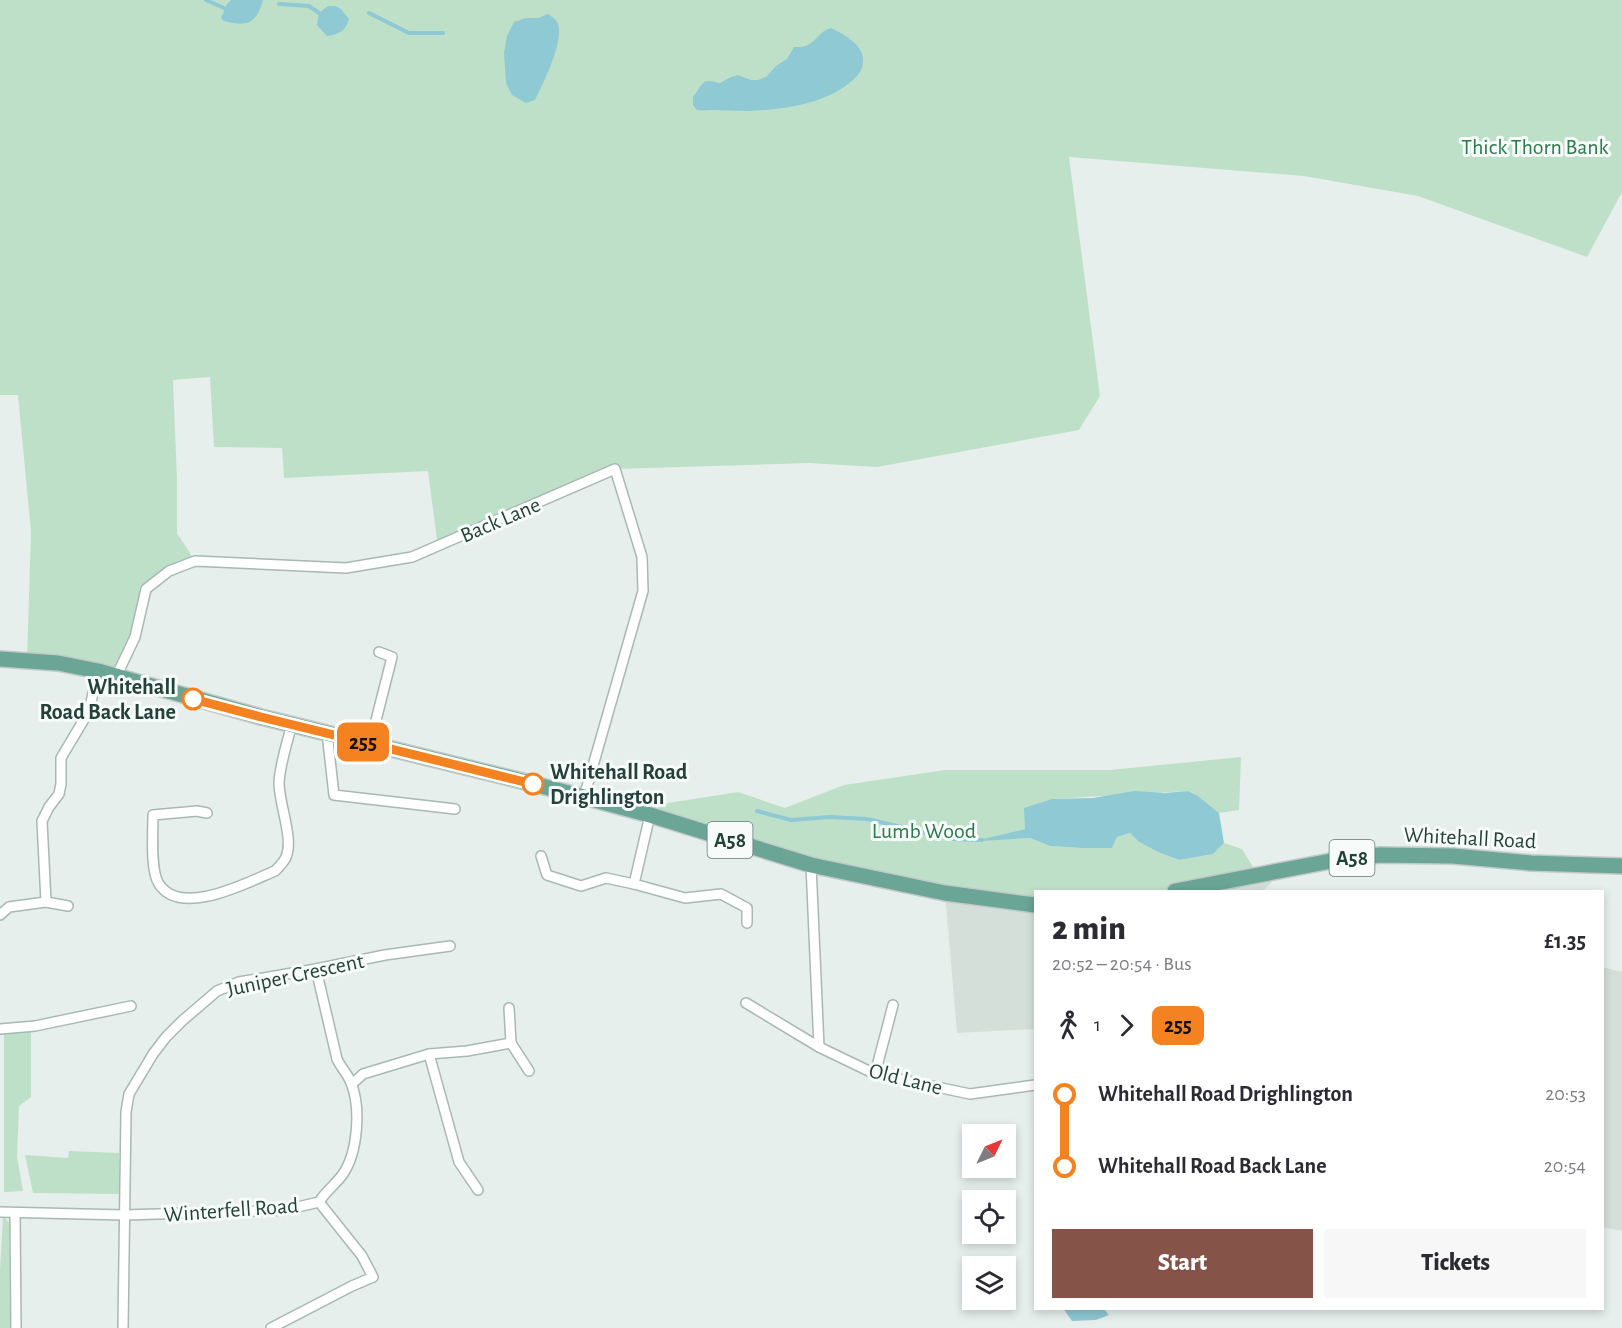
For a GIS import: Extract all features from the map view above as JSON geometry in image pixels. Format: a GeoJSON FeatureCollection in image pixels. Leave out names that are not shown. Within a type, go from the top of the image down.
{"type":"FeatureCollection","features":[{"type":"Feature","properties":{"kind":"main road","name":"A58"},"geometry":{"type":"LineString","coordinates":[[0,659],[58,663],[98,672],[292,724],[584,797],[811,865],[945,893],[1034,905]]}},
{"type":"Feature","properties":{"kind":"main road","name":"Whitehall Road"},"geometry":{"type":"LineString","coordinates":[[1180,890],[1336,860],[1380,855],[1453,856],[1531,863],[1622,867]]}},
{"type":"Feature","properties":{"kind":"street","name":"Back Lane"},"geometry":{"type":"LineString","coordinates":[[116,677],[135,637],[146,589],[169,571],[195,561],[346,568],[412,557],[615,470],[642,557],[643,591],[584,797]]}},
{"type":"Feature","properties":{"kind":"street"},"geometry":{"type":"LineString","coordinates":[[379,652],[403,660]]}},
{"type":"Feature","properties":{"kind":"street"},"geometry":{"type":"LineString","coordinates":[[370,744],[392,657]]}},
{"type":"Feature","properties":{"kind":"street"},"geometry":{"type":"LineString","coordinates":[[46,902],[42,821],[59,794],[61,758],[89,711],[98,672]]}},
{"type":"Feature","properties":{"kind":"street"},"geometry":{"type":"LineString","coordinates":[[207,813],[197,811],[153,815],[154,867],[158,884],[176,897],[207,897],[274,871],[286,859],[288,841],[279,785],[292,724]]}},
{"type":"Feature","properties":{"kind":"street"},"geometry":{"type":"LineString","coordinates":[[327,733],[334,795],[455,808]]}},
{"type":"Feature","properties":{"kind":"street"},"geometry":{"type":"LineString","coordinates":[[634,884],[650,815]]}},
{"type":"Feature","properties":{"kind":"street"},"geometry":{"type":"LineString","coordinates":[[541,856],[547,875],[581,886],[606,878],[686,898],[721,894],[747,908],[747,923]]}},
{"type":"Feature","properties":{"kind":"street"},"geometry":{"type":"LineString","coordinates":[[811,865],[819,1047]]}},
{"type":"Feature","properties":{"kind":"street"},"geometry":{"type":"LineString","coordinates":[[0,915],[9,908],[46,902],[68,906]]}},
{"type":"Feature","properties":{"kind":"street","name":"Juniper Crescent"},"geometry":{"type":"LineString","coordinates":[[123,1328],[126,1112],[129,1094],[166,1037],[217,991],[239,982],[385,955],[450,946]]}},
{"type":"Feature","properties":{"kind":"street","name":"Winterfell Road"},"geometry":{"type":"LineString","coordinates":[[0,1212],[124,1215],[285,1210],[319,1202],[344,1173],[351,1158],[357,1107],[352,1083],[336,1059],[316,969]]}},
{"type":"Feature","properties":{"kind":"street","name":"Old Lane"},"geometry":{"type":"LineString","coordinates":[[746,1003],[819,1047],[875,1074],[970,1094],[1034,1085]]}},
{"type":"Feature","properties":{"kind":"street"},"geometry":{"type":"LineString","coordinates":[[875,1074],[893,1005]]}},
{"type":"Feature","properties":{"kind":"street"},"geometry":{"type":"LineString","coordinates":[[0,1029],[35,1026],[131,1006]]}},
{"type":"Feature","properties":{"kind":"street"},"geometry":{"type":"LineString","coordinates":[[509,1008],[511,1043],[529,1071]]}},
{"type":"Feature","properties":{"kind":"street"},"geometry":{"type":"LineString","coordinates":[[352,1083],[363,1074],[429,1054],[467,1051],[511,1043]]}},
{"type":"Feature","properties":{"kind":"street"},"geometry":{"type":"LineString","coordinates":[[429,1054],[459,1162],[478,1190]]}},
{"type":"Feature","properties":{"kind":"street"},"geometry":{"type":"LineString","coordinates":[[271,1328],[373,1277],[362,1256],[319,1202]]}},
{"type":"Feature","properties":{"kind":"street"},"geometry":{"type":"LineString","coordinates":[[15,1213],[16,1328]]}},
{"type":"Feature","properties":{"kind":"shaded area"},"geometry":{"type":"Polygon","coordinates":[[[1283,871],[1264,890],[1180,890],[1283,871]]]}},
{"type":"Feature","properties":{"kind":"shaded area"},"geometry":{"type":"Polygon","coordinates":[[[945,893],[1034,905],[1034,1029],[957,1033],[945,893]]]}},
{"type":"Feature","properties":{"kind":"shaded area"},"geometry":{"type":"Polygon","coordinates":[[[1604,968],[1622,972],[1622,1231],[1604,1227],[1604,968]]]}},
{"type":"Feature","properties":{"kind":"green space","name":"Thick Thorn Bank"},"geometry":{"type":"Polygon","coordinates":[[[0,0],[1622,0],[1622,192],[1587,257],[1418,196],[1304,176],[1069,157],[1100,396],[1079,430],[877,467],[809,463],[615,469],[437,540],[428,471],[284,478],[282,448],[214,447],[210,377],[173,380],[177,533],[195,561],[146,589],[135,637],[116,677],[27,660],[31,532],[18,395],[0,395],[0,0]]]}},
{"type":"Feature","properties":{"kind":"green space","name":"Lumb Wood"},"geometry":{"type":"Polygon","coordinates":[[[1241,757],[1239,810],[1219,813],[1188,791],[1052,799],[1025,829],[981,840],[1030,838],[1050,846],[1112,848],[1117,837],[1130,833],[1139,842],[1179,860],[1213,854],[1224,843],[1242,849],[1258,875],[1180,890],[1034,890],[1034,905],[945,893],[650,815],[662,804],[738,792],[785,808],[844,785],[945,770],[1110,770],[1241,757]]]}},
{"type":"Feature","properties":{"kind":"green space"},"geometry":{"type":"Polygon","coordinates":[[[31,1030],[31,1097],[19,1106],[17,1157],[23,1191],[4,1192],[4,1033],[31,1030]]]}},
{"type":"Feature","properties":{"kind":"green space"},"geometry":{"type":"Polygon","coordinates":[[[69,1151],[119,1153],[119,1194],[33,1193],[25,1155],[68,1158],[69,1151]]]}},
{"type":"Feature","properties":{"kind":"green space"},"geometry":{"type":"Polygon","coordinates":[[[3,1216],[9,1223],[10,1328],[0,1328],[3,1216]]]}},
{"type":"Feature","properties":{"kind":"water"},"geometry":{"type":"Polygon","coordinates":[[[231,0],[263,0],[254,19],[239,24],[224,21],[221,18],[231,0]]]}},
{"type":"Feature","properties":{"kind":"water"},"geometry":{"type":"Polygon","coordinates":[[[328,6],[341,9],[349,19],[341,31],[327,36],[317,25],[319,13],[328,6]]]}},
{"type":"Feature","properties":{"kind":"water"},"geometry":{"type":"Polygon","coordinates":[[[548,14],[558,24],[558,41],[535,100],[526,103],[512,95],[506,83],[504,53],[507,36],[514,22],[548,14]]]}},
{"type":"Feature","properties":{"kind":"water"},"geometry":{"type":"Polygon","coordinates":[[[831,28],[855,44],[863,58],[861,70],[857,76],[837,91],[813,102],[773,109],[697,110],[693,105],[693,97],[704,82],[720,83],[738,75],[751,80],[766,77],[776,66],[787,59],[794,47],[809,44],[831,28]]]}},
{"type":"Feature","properties":{"kind":"water"},"geometry":{"type":"Polygon","coordinates":[[[1134,791],[1165,793],[1188,791],[1198,796],[1219,813],[1224,843],[1213,854],[1179,860],[1139,842],[1130,833],[1117,837],[1112,848],[1050,846],[1030,838],[981,841],[1025,829],[1024,808],[1052,799],[1093,798],[1134,791]]]}},
{"type":"Feature","properties":{"kind":"water"},"geometry":{"type":"Polygon","coordinates":[[[1064,1310],[1105,1310],[1109,1315],[1096,1320],[1072,1321],[1064,1310]]]}},
{"type":"Feature","properties":{"kind":"waterway"},"geometry":{"type":"LineString","coordinates":[[206,0],[224,8]]}},
{"type":"Feature","properties":{"kind":"waterway"},"geometry":{"type":"LineString","coordinates":[[279,4],[309,6],[319,13]]}},
{"type":"Feature","properties":{"kind":"waterway"},"geometry":{"type":"LineString","coordinates":[[369,13],[409,33],[443,33]]}},
{"type":"Feature","properties":{"kind":"waterway"},"geometry":{"type":"LineString","coordinates":[[757,811],[791,820],[829,817],[867,819],[953,839],[982,840]]}},
{"type":"Feature","properties":{"kind":"bus line","name":"255"},"geometry":{"type":"LineString","coordinates":[[193,699],[533,784]]}},
{"type":"Feature","properties":{"kind":"place","name":"Whitehall Road Back Lane"},"geometry":{"type":"Point","coordinates":[193,699]}},
{"type":"Feature","properties":{"kind":"place","name":"Whitehall Road Drighlington"},"geometry":{"type":"Point","coordinates":[533,784]}}]}
